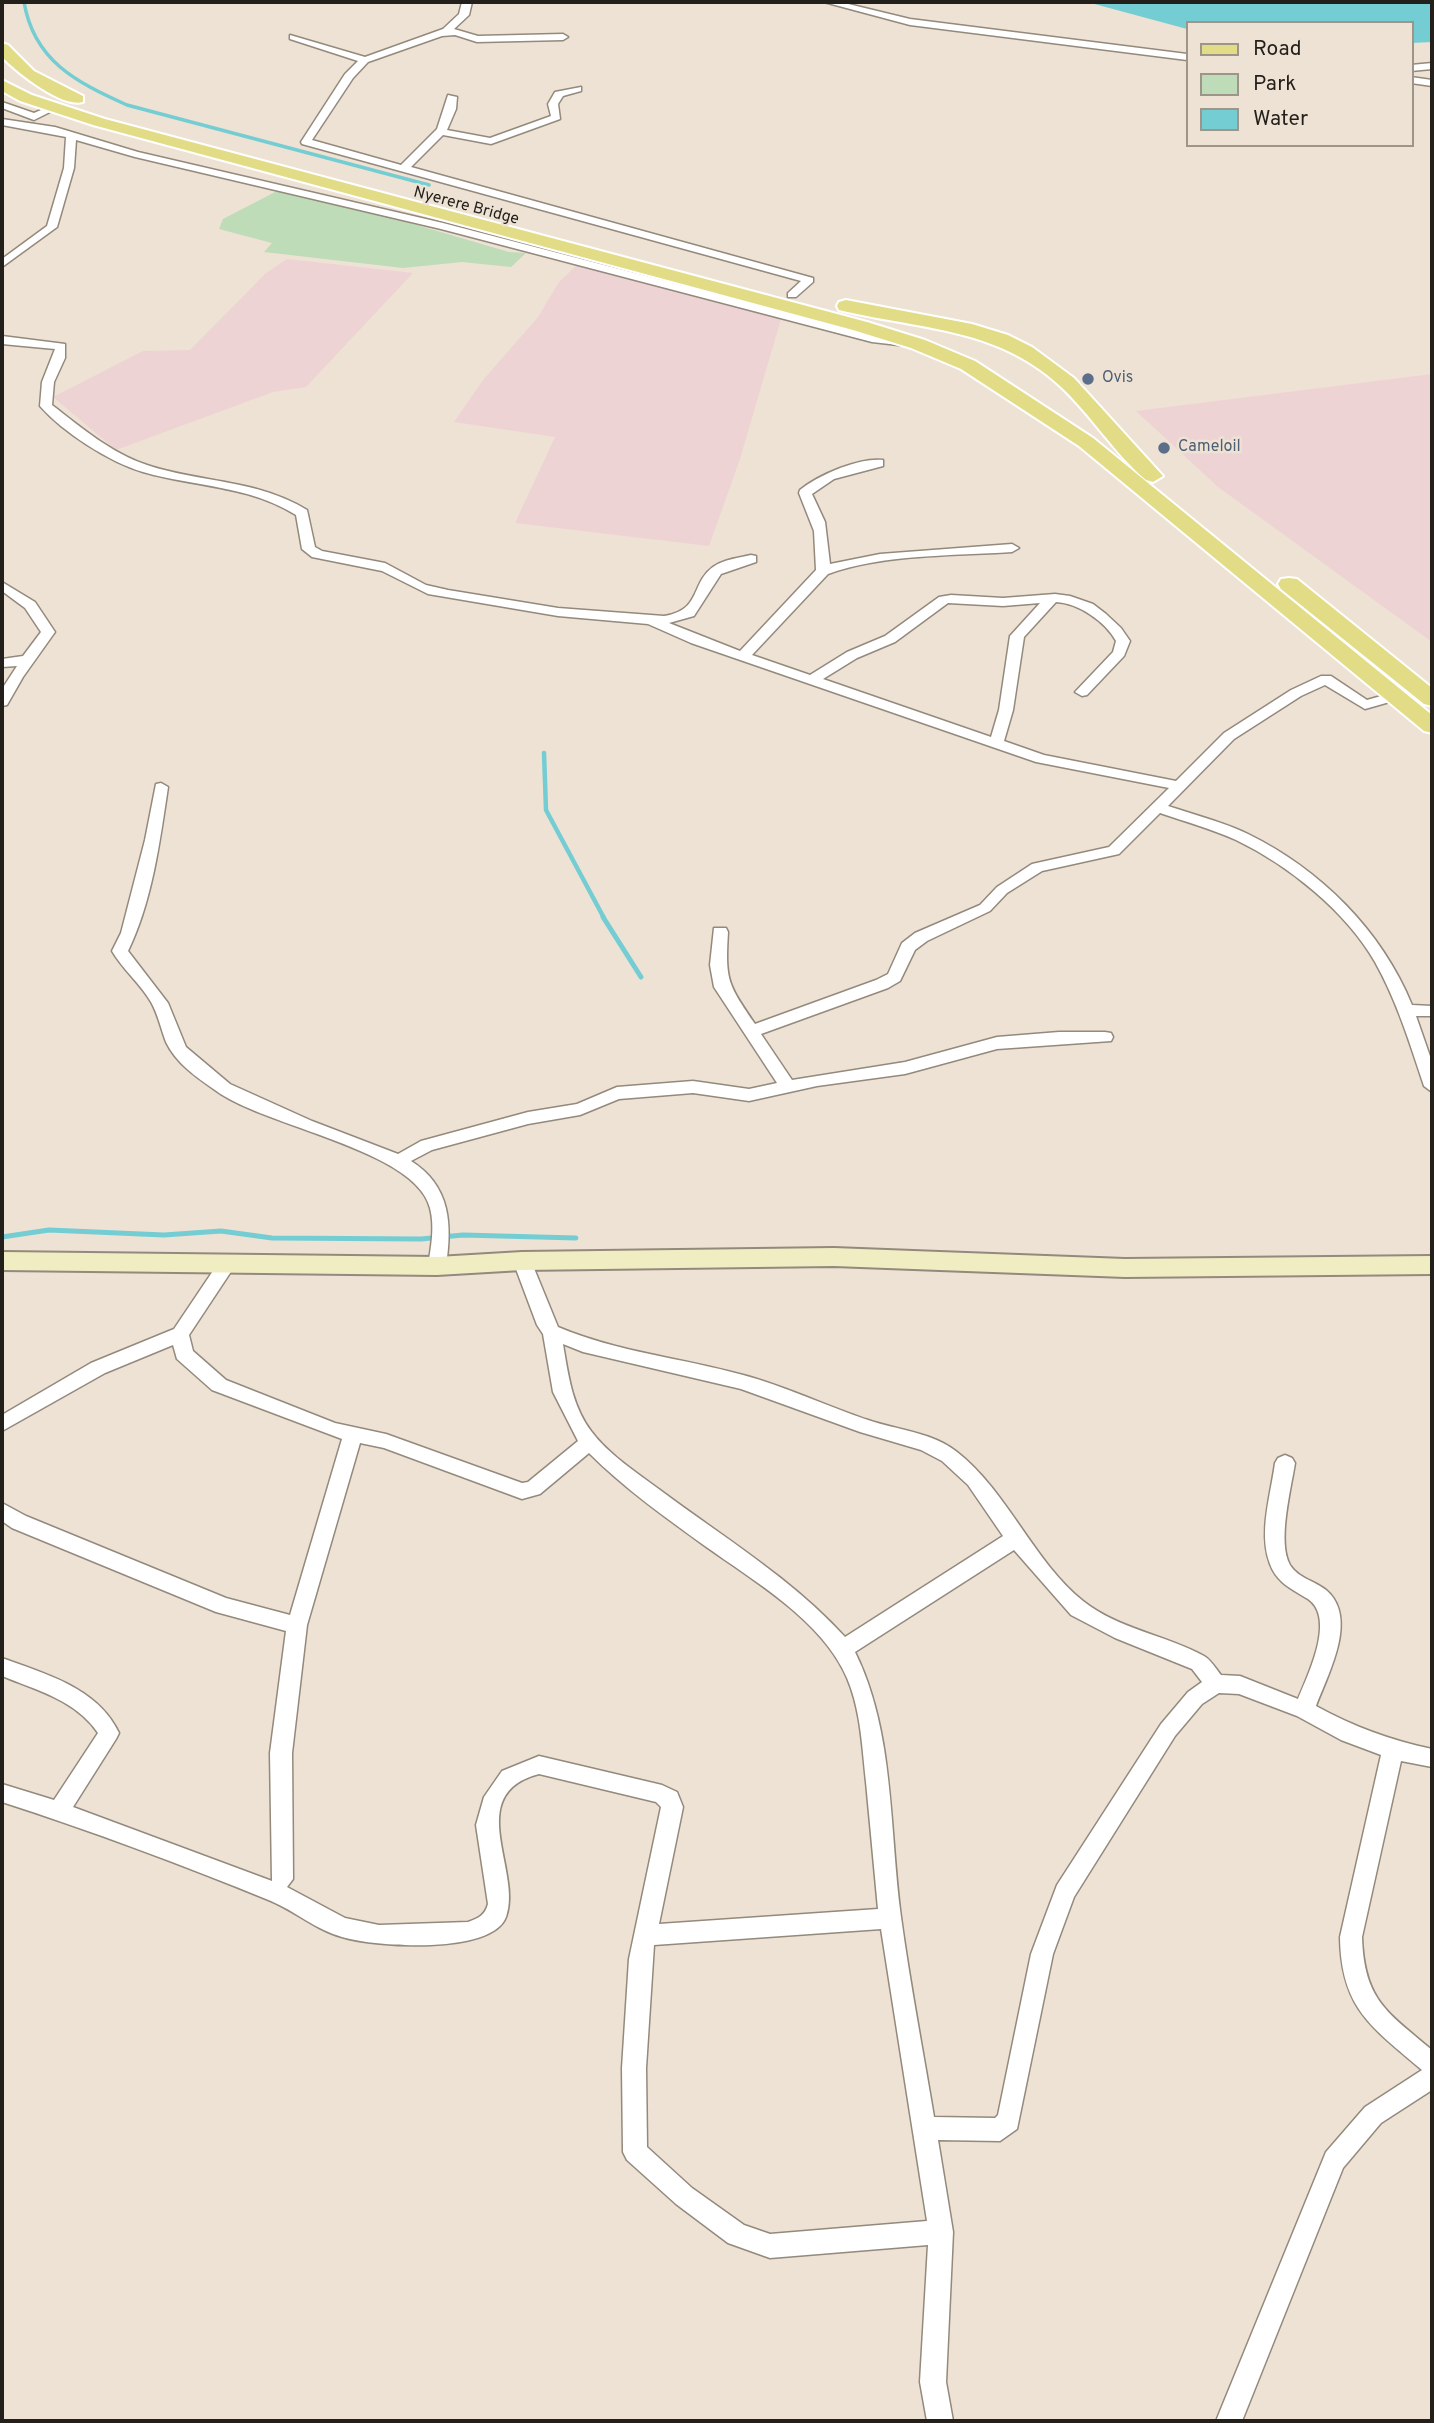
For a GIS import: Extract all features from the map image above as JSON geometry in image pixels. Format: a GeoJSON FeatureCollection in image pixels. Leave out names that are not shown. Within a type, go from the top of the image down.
{"type":"FeatureCollection","features":[{"type":"Feature","properties":{"kind":"main road","name":"Nyerere Bridge"},"geometry":{"type":"LineString","coordinates":[[2,48],[28,74],[44,84],[117,114],[792,295],[947,324],[1005,339],[1027,349],[1053,367],[1074,388],[1140,465],[1432,699]]}},
{"type":"Feature","properties":{"kind":"main road","name":"Nyerere Bridge"},"geometry":{"type":"LineString","coordinates":[[2,85],[55,107],[918,344],[968,365],[1026,401],[1107,459],[1432,726]]}},
{"type":"Feature","properties":{"kind":"main road"},"geometry":{"type":"LineString","coordinates":[[918,344],[911,336],[916,328],[930,323],[947,324]]}},
{"type":"Feature","properties":{"kind":"main road"},"geometry":{"type":"LineString","coordinates":[[1026,401],[1044,408],[1061,408],[1076,399],[1074,388]]}},
{"type":"Feature","properties":{"kind":"street"},"geometry":{"type":"LineString","coordinates":[[467,2],[458,23],[441,33],[365,60],[349,76],[306,142],[809,280],[792,295]]}},
{"type":"Feature","properties":{"kind":"street"},"geometry":{"type":"LineString","coordinates":[[829,2],[907,22],[1186,57]]}},
{"type":"Feature","properties":{"kind":"street"},"geometry":{"type":"LineString","coordinates":[[441,33],[456,32],[477,38],[564,37]]}},
{"type":"Feature","properties":{"kind":"street"},"geometry":{"type":"LineString","coordinates":[[293,37],[365,60]]}},
{"type":"Feature","properties":{"kind":"street"},"geometry":{"type":"LineString","coordinates":[[1413,68],[1432,66]]}},
{"type":"Feature","properties":{"kind":"street"},"geometry":{"type":"LineString","coordinates":[[1413,80],[1432,83]]}},
{"type":"Feature","properties":{"kind":"street"},"geometry":{"type":"LineString","coordinates":[[442,132],[495,141],[556,117],[552,104],[559,94],[577,89]]}},
{"type":"Feature","properties":{"kind":"street"},"geometry":{"type":"LineString","coordinates":[[402,170],[442,132],[449,120],[452,97]]}},
{"type":"Feature","properties":{"kind":"street"},"geometry":{"type":"LineString","coordinates":[[2,104],[34,117]]}},
{"type":"Feature","properties":{"kind":"street"},"geometry":{"type":"LineString","coordinates":[[8,123],[34,117],[55,107]]}},
{"type":"Feature","properties":{"kind":"street"},"geometry":{"type":"LineString","coordinates":[[8,123],[71,135],[135,154],[275,185],[872,338],[918,344]]}},
{"type":"Feature","properties":{"kind":"street"},"geometry":{"type":"LineString","coordinates":[[2,137],[8,123]]}},
{"type":"Feature","properties":{"kind":"street"},"geometry":{"type":"LineString","coordinates":[[2,264],[52,227],[69,167],[71,135]]}},
{"type":"Feature","properties":{"kind":"street"},"geometry":{"type":"LineString","coordinates":[[275,185],[292,174]]}},
{"type":"Feature","properties":{"kind":"street"},"geometry":{"type":"LineString","coordinates":[[2,340],[61,346],[59,359],[48,382],[46,406],[88,439],[144,468],[236,487],[288,502],[302,513],[309,549],[317,554],[383,567],[424,589],[591,616],[650,620],[681,618],[702,598],[712,575],[719,569],[751,559]]}},
{"type":"Feature","properties":{"kind":"street"},"geometry":{"type":"LineString","coordinates":[[823,571],[824,536],[816,511],[805,493],[812,486],[837,474],[880,463]]}},
{"type":"Feature","properties":{"kind":"street"},"geometry":{"type":"LineString","coordinates":[[744,654],[823,571],[842,564],[880,558],[1012,548]]}},
{"type":"Feature","properties":{"kind":"street"},"geometry":{"type":"LineString","coordinates":[[2,586],[14,592],[43,618],[48,632],[2,702]]}},
{"type":"Feature","properties":{"kind":"street"},"geometry":{"type":"LineString","coordinates":[[813,678],[852,655],[890,639],[944,600],[953,598],[1009,602],[1052,598],[1077,599],[1120,634],[1123,641],[1119,653],[1082,692]]}},
{"type":"Feature","properties":{"kind":"street"},"geometry":{"type":"LineString","coordinates":[[996,743],[1006,710],[1017,636],[1052,598]]}},
{"type":"Feature","properties":{"kind":"street"},"geometry":{"type":"LineString","coordinates":[[650,620],[696,640],[744,654],[996,743],[1075,767],[1181,786]]}},
{"type":"Feature","properties":{"kind":"street"},"geometry":{"type":"LineString","coordinates":[[2,663],[29,660]]}},
{"type":"Feature","properties":{"kind":"street"},"geometry":{"type":"LineString","coordinates":[[752,1031],[882,984],[894,977],[908,947],[921,937],[985,908],[1002,890],[1037,867],[1114,851],[1160,808],[1229,736],[1296,694],[1326,679],[1365,705],[1395,696]]}},
{"type":"Feature","properties":{"kind":"street"},"geometry":{"type":"LineString","coordinates":[[161,787],[142,883],[120,951],[132,972],[155,995],[179,1050],[219,1085],[240,1098],[318,1130],[402,1160],[427,1184],[439,1210],[444,1237],[437,1266]]}},
{"type":"Feature","properties":{"kind":"street"},"geometry":{"type":"LineString","coordinates":[[1160,808],[1255,844],[1309,883],[1360,927],[1374,947],[1407,1010],[1432,1087]]}},
{"type":"Feature","properties":{"kind":"street"},"geometry":{"type":"LineString","coordinates":[[720,932],[718,965],[722,987],[789,1088]]}},
{"type":"Feature","properties":{"kind":"street"},"geometry":{"type":"LineString","coordinates":[[1407,1010],[1432,1011]]}},
{"type":"Feature","properties":{"kind":"street"},"geometry":{"type":"LineString","coordinates":[[402,1160],[414,1150],[427,1145],[528,1118],[580,1109],[617,1093],[693,1087],[749,1095],[817,1080],[905,1068],[997,1043],[1059,1037],[1105,1037]]}},
{"type":"Feature","properties":{"kind":"street"},"geometry":{"type":"LineString","coordinates":[[2,1261],[437,1266],[522,1261],[834,1257],[1125,1268],[1432,1265]]}},
{"type":"Feature","properties":{"kind":"street"},"geometry":{"type":"LineString","coordinates":[[522,1261],[546,1325],[552,1332],[583,1345],[743,1382],[867,1427],[927,1444],[949,1456],[975,1480],[1017,1538],[1063,1595],[1078,1609],[1122,1632],[1199,1663],[1216,1684]]}},
{"type":"Feature","properties":{"kind":"street"},"geometry":{"type":"LineString","coordinates":[[2,1424],[98,1368],[180,1334],[227,1264]]}},
{"type":"Feature","properties":{"kind":"street"},"geometry":{"type":"LineString","coordinates":[[552,1332],[562,1392],[576,1423],[590,1442],[613,1465],[680,1516],[765,1574],[842,1649],[858,1679],[870,1720],[890,1918],[941,2232],[933,2382],[940,2421]]}},
{"type":"Feature","properties":{"kind":"street"},"geometry":{"type":"LineString","coordinates":[[180,1334],[184,1354],[219,1385],[280,1412],[442,1459],[522,1492],[533,1489],[590,1442]]}},
{"type":"Feature","properties":{"kind":"street"},"geometry":{"type":"LineString","coordinates":[[282,1879],[281,1753],[297,1625],[353,1434]]}},
{"type":"Feature","properties":{"kind":"street"},"geometry":{"type":"LineString","coordinates":[[1285,1463],[1276,1541],[1280,1566],[1297,1584],[1321,1597],[1332,1611],[1331,1634],[1304,1710]]}},
{"type":"Feature","properties":{"kind":"street"},"geometry":{"type":"LineString","coordinates":[[2,1511],[19,1522],[223,1606],[297,1625]]}},
{"type":"Feature","properties":{"kind":"street"},"geometry":{"type":"LineString","coordinates":[[842,1649],[900,1607],[941,1586],[1017,1538]]}},
{"type":"Feature","properties":{"kind":"street"},"geometry":{"type":"LineString","coordinates":[[2,1668],[88,1703],[101,1717],[109,1733],[102,1748],[59,1811]]}},
{"type":"Feature","properties":{"kind":"street"},"geometry":{"type":"LineString","coordinates":[[925,2128],[1000,2130],[1009,2121],[1042,1954],[1065,1892],[1168,1730],[1195,1698],[1216,1684],[1240,1685],[1304,1710],[1348,1734],[1393,1750],[1432,1759]]}},
{"type":"Feature","properties":{"kind":"street"},"geometry":{"type":"LineString","coordinates":[[1393,1750],[1350,1937],[1349,1960],[1352,1978],[1364,2004],[1432,2064]]}},
{"type":"Feature","properties":{"kind":"street"},"geometry":{"type":"LineString","coordinates":[[2,1793],[22,1802],[59,1811],[282,1895],[341,1927],[379,1936],[482,1931],[489,1925],[498,1907],[499,1881],[486,1826],[493,1805],[509,1776],[521,1768],[539,1765],[669,1799],[671,1818],[640,1959],[634,2068],[635,2152],[684,2196],[737,2234],[770,2246],[941,2232]]}},
{"type":"Feature","properties":{"kind":"street"},"geometry":{"type":"LineString","coordinates":[[645,1935],[890,1918]]}},
{"type":"Feature","properties":{"kind":"street"},"geometry":{"type":"LineString","coordinates":[[1229,2421],[1334,2160],[1373,2115],[1432,2077]]}},
{"type":"Feature","properties":{"kind":"shaded area"},"geometry":{"type":"Polygon","coordinates":[[[287,259],[413,273],[306,387],[273,392],[116,450],[53,397],[143,351],[190,350],[266,273],[287,259]]]}},
{"type":"Feature","properties":{"kind":"shaded area"},"geometry":{"type":"Polygon","coordinates":[[[577,265],[781,319],[740,459],[709,546],[515,523],[555,437],[454,422],[483,380],[538,317],[559,282],[577,265]]]}},
{"type":"Feature","properties":{"kind":"shaded area"},"geometry":{"type":"Polygon","coordinates":[[[1432,374],[1432,642],[1218,487],[1136,411],[1432,374]]]}},
{"type":"Feature","properties":{"kind":"green space"},"geometry":{"type":"Polygon","coordinates":[[[281,189],[297,190],[509,252],[526,253],[511,267],[462,262],[403,268],[264,252],[272,243],[219,229],[223,219],[281,189]]]}},
{"type":"Feature","properties":{"kind":"water"},"geometry":{"type":"Polygon","coordinates":[[[1087,2],[1432,2],[1432,42],[1413,43],[1413,21],[1186,21],[1186,29],[1087,2]]]}},
{"type":"Feature","properties":{"kind":"waterway"},"geometry":{"type":"LineString","coordinates":[[24,2],[37,40],[60,67],[91,88],[127,105],[429,185]]}},
{"type":"Feature","properties":{"kind":"waterway"},"geometry":{"type":"LineString","coordinates":[[544,753],[546,810],[604,918]]}},
{"type":"Feature","properties":{"kind":"waterway"},"geometry":{"type":"LineString","coordinates":[[603,917],[641,977]]}},
{"type":"Feature","properties":{"kind":"waterway"},"geometry":{"type":"LineString","coordinates":[[2,1237],[49,1230],[164,1235],[221,1231],[272,1238],[421,1239],[463,1235],[576,1238]]}},
{"type":"Feature","properties":{"kind":"place","name":"Ovis"},"geometry":{"type":"Point","coordinates":[1088,379]}},
{"type":"Feature","properties":{"kind":"place","name":"Cameloil"},"geometry":{"type":"Point","coordinates":[1164,448]}}]}
